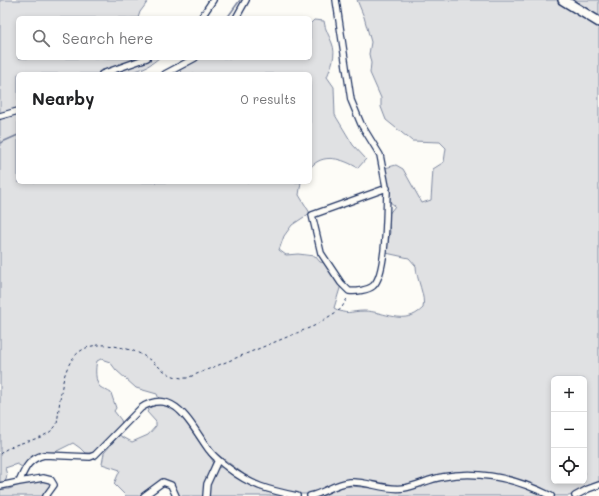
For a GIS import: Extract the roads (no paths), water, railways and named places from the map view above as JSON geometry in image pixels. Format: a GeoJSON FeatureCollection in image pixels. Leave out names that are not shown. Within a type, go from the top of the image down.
{"type":"FeatureCollection","features":[{"type":"Feature","properties":{"kind":"main road"},"geometry":{"type":"LineString","coordinates":[[563,0],[599,22]]}},
{"type":"Feature","properties":{"kind":"street"},"geometry":{"type":"LineString","coordinates":[[202,16],[213,0]]}},
{"type":"Feature","properties":{"kind":"street"},"geometry":{"type":"LineString","coordinates":[[237,16],[246,0]]}},
{"type":"Feature","properties":{"kind":"street"},"geometry":{"type":"LineString","coordinates":[[336,0],[351,100],[361,124],[380,155],[386,188],[383,261],[380,275],[373,286],[367,289],[349,291],[340,283],[321,253],[312,215],[386,188]]}},
{"type":"Feature","properties":{"kind":"street"},"geometry":{"type":"LineString","coordinates":[[108,72],[141,60]]}},
{"type":"Feature","properties":{"kind":"street"},"geometry":{"type":"LineString","coordinates":[[169,72],[191,60]]}},
{"type":"Feature","properties":{"kind":"street"},"geometry":{"type":"LineString","coordinates":[[0,116],[16,111]]}},
{"type":"Feature","properties":{"kind":"street"},"geometry":{"type":"LineString","coordinates":[[19,482],[27,464],[37,457],[44,455],[90,457],[95,455],[141,408],[147,404],[158,401],[170,403],[181,411],[218,460],[251,484],[268,490],[297,496]]}},
{"type":"Feature","properties":{"kind":"street"},"geometry":{"type":"LineString","coordinates":[[206,496],[207,484],[218,460]]}},
{"type":"Feature","properties":{"kind":"street"},"geometry":{"type":"LineString","coordinates":[[310,496],[349,482],[398,488],[414,486],[440,477],[473,474],[525,484],[551,496]]}},
{"type":"Feature","properties":{"kind":"street"},"geometry":{"type":"LineString","coordinates":[[0,486],[44,478],[51,480],[54,485],[46,496]]}},
{"type":"Feature","properties":{"kind":"street"},"geometry":{"type":"LineString","coordinates":[[144,496],[163,482],[171,485],[176,496]]}},
{"type":"Feature","properties":{"kind":"street"},"geometry":{"type":"LineString","coordinates":[[574,496],[588,488],[599,485]]}},
{"type":"Feature","properties":{"kind":"waterway"},"geometry":{"type":"LineString","coordinates":[[228,16],[240,0]]}},
{"type":"Feature","properties":{"kind":"waterway"},"geometry":{"type":"LineString","coordinates":[[0,143],[16,136]]}}]}
